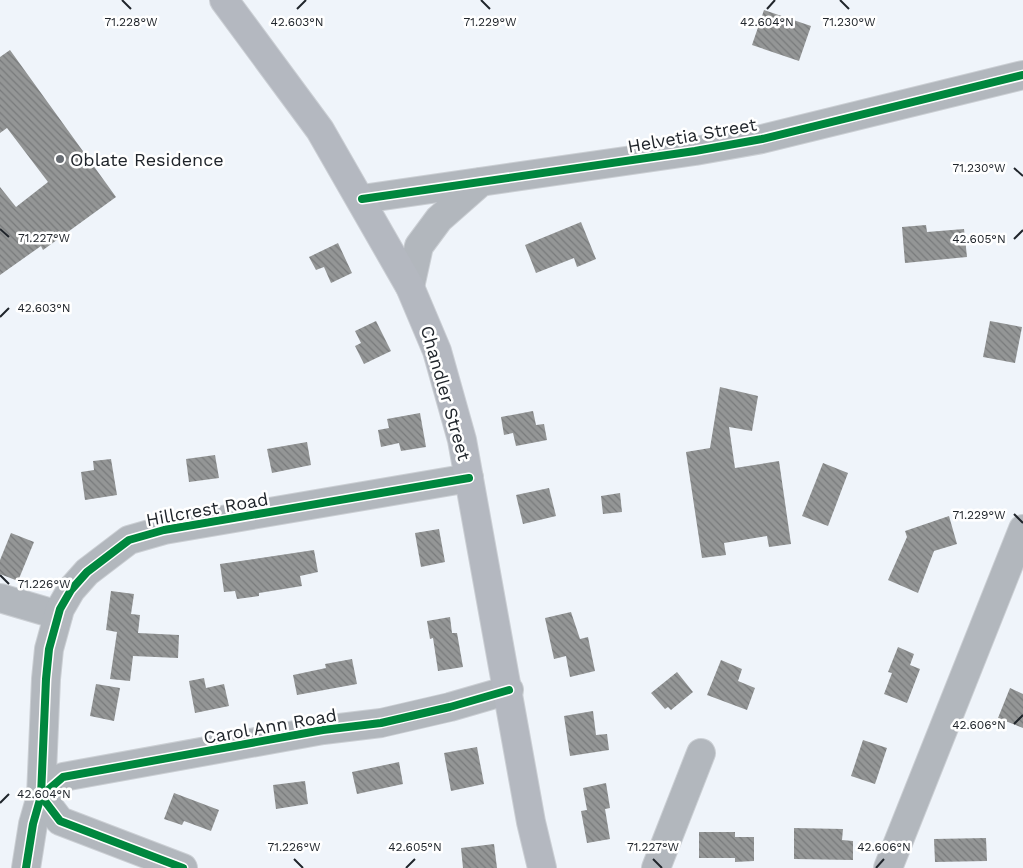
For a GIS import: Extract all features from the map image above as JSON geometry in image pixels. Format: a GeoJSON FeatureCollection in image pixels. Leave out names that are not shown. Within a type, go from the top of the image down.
{"type":"FeatureCollection","features":[{"type":"Feature","properties":{"kind":"main road","name":"Chandler Street"},"geometry":{"type":"LineString","coordinates":[[224,0],[320,130],[362,199],[410,287],[437,351],[460,432],[509,690],[531,822],[542,868]]}},
{"type":"Feature","properties":{"kind":"street","name":"Helvetia Street"},"geometry":{"type":"LineString","coordinates":[[362,199],[634,161],[762,138],[1023,75]]}},
{"type":"Feature","properties":{"kind":"street"},"geometry":{"type":"LineString","coordinates":[[410,287],[419,246],[439,219],[481,182]]}},
{"type":"Feature","properties":{"kind":"street","name":"Hillcrest Road"},"geometry":{"type":"LineString","coordinates":[[26,868],[33,824],[41,796],[46,679],[50,649],[58,615],[71,590],[87,572],[129,540],[164,530],[469,478]]}},
{"type":"Feature","properties":{"kind":"street"},"geometry":{"type":"LineString","coordinates":[[888,868],[1023,529]]}},
{"type":"Feature","properties":{"kind":"street"},"geometry":{"type":"LineString","coordinates":[[0,598],[58,615]]}},
{"type":"Feature","properties":{"kind":"street","name":"Carol Ann Road"},"geometry":{"type":"LineString","coordinates":[[41,796],[63,777],[323,730],[381,723],[450,707],[509,690]]}},
{"type":"Feature","properties":{"kind":"street"},"geometry":{"type":"LineString","coordinates":[[656,868],[701,753]]}},
{"type":"Feature","properties":{"kind":"street"},"geometry":{"type":"LineString","coordinates":[[41,796],[60,821],[183,868]]}},
{"type":"Feature","properties":{"kind":"building"},"geometry":{"type":"Polygon","coordinates":[[[764,10],[811,26],[799,61],[752,45],[764,10]]]}},
{"type":"Feature","properties":{"kind":"building","name":"Oblate Residence"},"geometry":{"type":"Polygon","coordinates":[[[10,50],[116,197],[43,250],[41,246],[0,275],[0,187],[16,207],[48,182],[7,128],[0,133],[0,57],[10,50]]]}},
{"type":"Feature","properties":{"kind":"building"},"geometry":{"type":"Polygon","coordinates":[[[581,222],[596,259],[577,267],[574,258],[536,273],[525,245],[581,222]]]}},
{"type":"Feature","properties":{"kind":"building"},"geometry":{"type":"Polygon","coordinates":[[[926,225],[927,232],[964,229],[967,257],[905,263],[902,227],[926,225]]]}},
{"type":"Feature","properties":{"kind":"building"},"geometry":{"type":"Polygon","coordinates":[[[338,243],[352,273],[331,283],[324,267],[316,270],[309,257],[338,243]]]}},
{"type":"Feature","properties":{"kind":"building"},"geometry":{"type":"Polygon","coordinates":[[[376,321],[391,351],[364,364],[355,346],[361,343],[355,331],[376,321]]]}},
{"type":"Feature","properties":{"kind":"building"},"geometry":{"type":"Polygon","coordinates":[[[990,321],[1022,327],[1015,363],[983,357],[990,321]]]}},
{"type":"Feature","properties":{"kind":"building"},"geometry":{"type":"Polygon","coordinates":[[[720,387],[758,396],[752,431],[729,427],[735,468],[779,461],[791,544],[769,547],[767,536],[724,543],[726,555],[702,558],[686,452],[710,448],[720,387]]]}},
{"type":"Feature","properties":{"kind":"building"},"geometry":{"type":"Polygon","coordinates":[[[533,411],[536,425],[544,424],[547,440],[516,446],[513,433],[504,435],[501,417],[533,411]]]}},
{"type":"Feature","properties":{"kind":"building"},"geometry":{"type":"Polygon","coordinates":[[[420,413],[426,447],[401,451],[399,443],[381,447],[378,430],[389,428],[387,419],[420,413]]]}},
{"type":"Feature","properties":{"kind":"building"},"geometry":{"type":"Polygon","coordinates":[[[307,442],[311,465],[272,473],[267,449],[307,442]]]}},
{"type":"Feature","properties":{"kind":"building"},"geometry":{"type":"Polygon","coordinates":[[[215,455],[219,478],[189,482],[186,459],[215,455]]]}},
{"type":"Feature","properties":{"kind":"building"},"geometry":{"type":"Polygon","coordinates":[[[111,459],[117,495],[85,500],[81,472],[94,470],[93,461],[111,459]]]}},
{"type":"Feature","properties":{"kind":"building"},"geometry":{"type":"Polygon","coordinates":[[[823,463],[848,473],[828,526],[802,516],[823,463]]]}},
{"type":"Feature","properties":{"kind":"building"},"geometry":{"type":"Polygon","coordinates":[[[549,488],[556,516],[523,524],[516,495],[549,488]]]}},
{"type":"Feature","properties":{"kind":"building"},"geometry":{"type":"Polygon","coordinates":[[[620,493],[622,512],[603,514],[601,496],[620,493]]]}},
{"type":"Feature","properties":{"kind":"building"},"geometry":{"type":"Polygon","coordinates":[[[949,516],[957,544],[934,551],[918,593],[888,580],[907,537],[905,531],[949,516]]]}},
{"type":"Feature","properties":{"kind":"building"},"geometry":{"type":"Polygon","coordinates":[[[439,529],[445,562],[421,567],[415,533],[439,529]]]}},
{"type":"Feature","properties":{"kind":"building"},"geometry":{"type":"Polygon","coordinates":[[[11,533],[34,542],[18,581],[0,574],[0,560],[11,533]]]}},
{"type":"Feature","properties":{"kind":"building"},"geometry":{"type":"Polygon","coordinates":[[[314,550],[318,572],[300,576],[302,586],[259,593],[259,596],[237,599],[235,591],[224,592],[220,564],[314,550]]]}},
{"type":"Feature","properties":{"kind":"building"},"geometry":{"type":"Polygon","coordinates":[[[111,591],[134,594],[131,614],[140,615],[138,633],[179,635],[178,658],[133,656],[130,681],[110,679],[117,632],[106,630],[111,591]]]}},
{"type":"Feature","properties":{"kind":"building"},"geometry":{"type":"Polygon","coordinates":[[[571,612],[580,639],[588,637],[595,671],[570,677],[566,656],[554,659],[545,618],[571,612]]]}},
{"type":"Feature","properties":{"kind":"building"},"geometry":{"type":"Polygon","coordinates":[[[450,617],[452,633],[457,633],[463,667],[438,671],[433,638],[430,639],[427,621],[450,617]]]}},
{"type":"Feature","properties":{"kind":"building"},"geometry":{"type":"Polygon","coordinates":[[[898,647],[914,654],[910,665],[920,669],[907,703],[884,694],[892,673],[888,672],[898,647]]]}},
{"type":"Feature","properties":{"kind":"building"},"geometry":{"type":"Polygon","coordinates":[[[352,659],[357,684],[297,695],[293,675],[326,668],[325,664],[352,659]]]}},
{"type":"Feature","properties":{"kind":"building"},"geometry":{"type":"Polygon","coordinates":[[[721,660],[742,669],[738,681],[755,688],[747,710],[707,695],[721,660]]]}},
{"type":"Feature","properties":{"kind":"building"},"geometry":{"type":"Polygon","coordinates":[[[677,672],[693,692],[671,710],[668,707],[665,709],[651,693],[677,672]]]}},
{"type":"Feature","properties":{"kind":"building"},"geometry":{"type":"Polygon","coordinates":[[[204,678],[206,688],[224,684],[229,706],[195,713],[189,681],[204,678]]]}},
{"type":"Feature","properties":{"kind":"building"},"geometry":{"type":"Polygon","coordinates":[[[96,684],[120,688],[114,721],[90,716],[96,684]]]}},
{"type":"Feature","properties":{"kind":"building"},"geometry":{"type":"Polygon","coordinates":[[[1010,688],[1023,694],[1023,728],[998,718],[1010,688]]]}},
{"type":"Feature","properties":{"kind":"building"},"geometry":{"type":"Polygon","coordinates":[[[593,711],[596,735],[607,734],[609,750],[570,756],[564,716],[593,711]]]}},
{"type":"Feature","properties":{"kind":"building"},"geometry":{"type":"Polygon","coordinates":[[[863,740],[887,748],[875,784],[851,776],[863,740]]]}},
{"type":"Feature","properties":{"kind":"building"},"geometry":{"type":"Polygon","coordinates":[[[477,747],[484,784],[451,791],[444,753],[477,747]]]}},
{"type":"Feature","properties":{"kind":"building"},"geometry":{"type":"Polygon","coordinates":[[[399,762],[403,784],[357,794],[352,772],[399,762]]]}},
{"type":"Feature","properties":{"kind":"building"},"geometry":{"type":"Polygon","coordinates":[[[305,781],[308,804],[276,809],[273,785],[305,781]]]}},
{"type":"Feature","properties":{"kind":"building"},"geometry":{"type":"Polygon","coordinates":[[[606,783],[610,808],[605,809],[610,839],[587,843],[581,811],[587,810],[583,788],[606,783]]]}},
{"type":"Feature","properties":{"kind":"building"},"geometry":{"type":"Polygon","coordinates":[[[174,793],[219,810],[211,831],[184,821],[182,825],[164,819],[174,793]]]}},
{"type":"Feature","properties":{"kind":"building"},"geometry":{"type":"Polygon","coordinates":[[[794,828],[843,829],[842,840],[853,841],[853,860],[794,859],[794,828]]]}},
{"type":"Feature","properties":{"kind":"building"},"geometry":{"type":"Polygon","coordinates":[[[699,832],[735,832],[735,837],[754,837],[754,861],[735,862],[735,858],[699,858],[699,832]]]}},
{"type":"Feature","properties":{"kind":"building"},"geometry":{"type":"Polygon","coordinates":[[[986,838],[987,861],[935,862],[934,839],[986,838]]]}},
{"type":"Feature","properties":{"kind":"building"},"geometry":{"type":"Polygon","coordinates":[[[494,844],[497,868],[463,868],[461,848],[494,844]]]}},
{"type":"Feature","properties":{"kind":"cycle path"},"geometry":{"type":"LineString","coordinates":[[362,199],[695,151],[762,139],[1023,75]]}},
{"type":"Feature","properties":{"kind":"cycle path"},"geometry":{"type":"LineString","coordinates":[[26,868],[33,824],[41,796],[49,649],[60,609],[71,590],[87,572],[129,540],[164,530],[469,478]]}},
{"type":"Feature","properties":{"kind":"cycle path"},"geometry":{"type":"LineString","coordinates":[[183,868],[60,821],[41,796],[63,777],[323,730],[381,723],[450,707],[509,690]]}},
{"type":"Feature","properties":{"kind":"place","name":"Oblate Residence"},"geometry":{"type":"Point","coordinates":[60,159]}}]}
